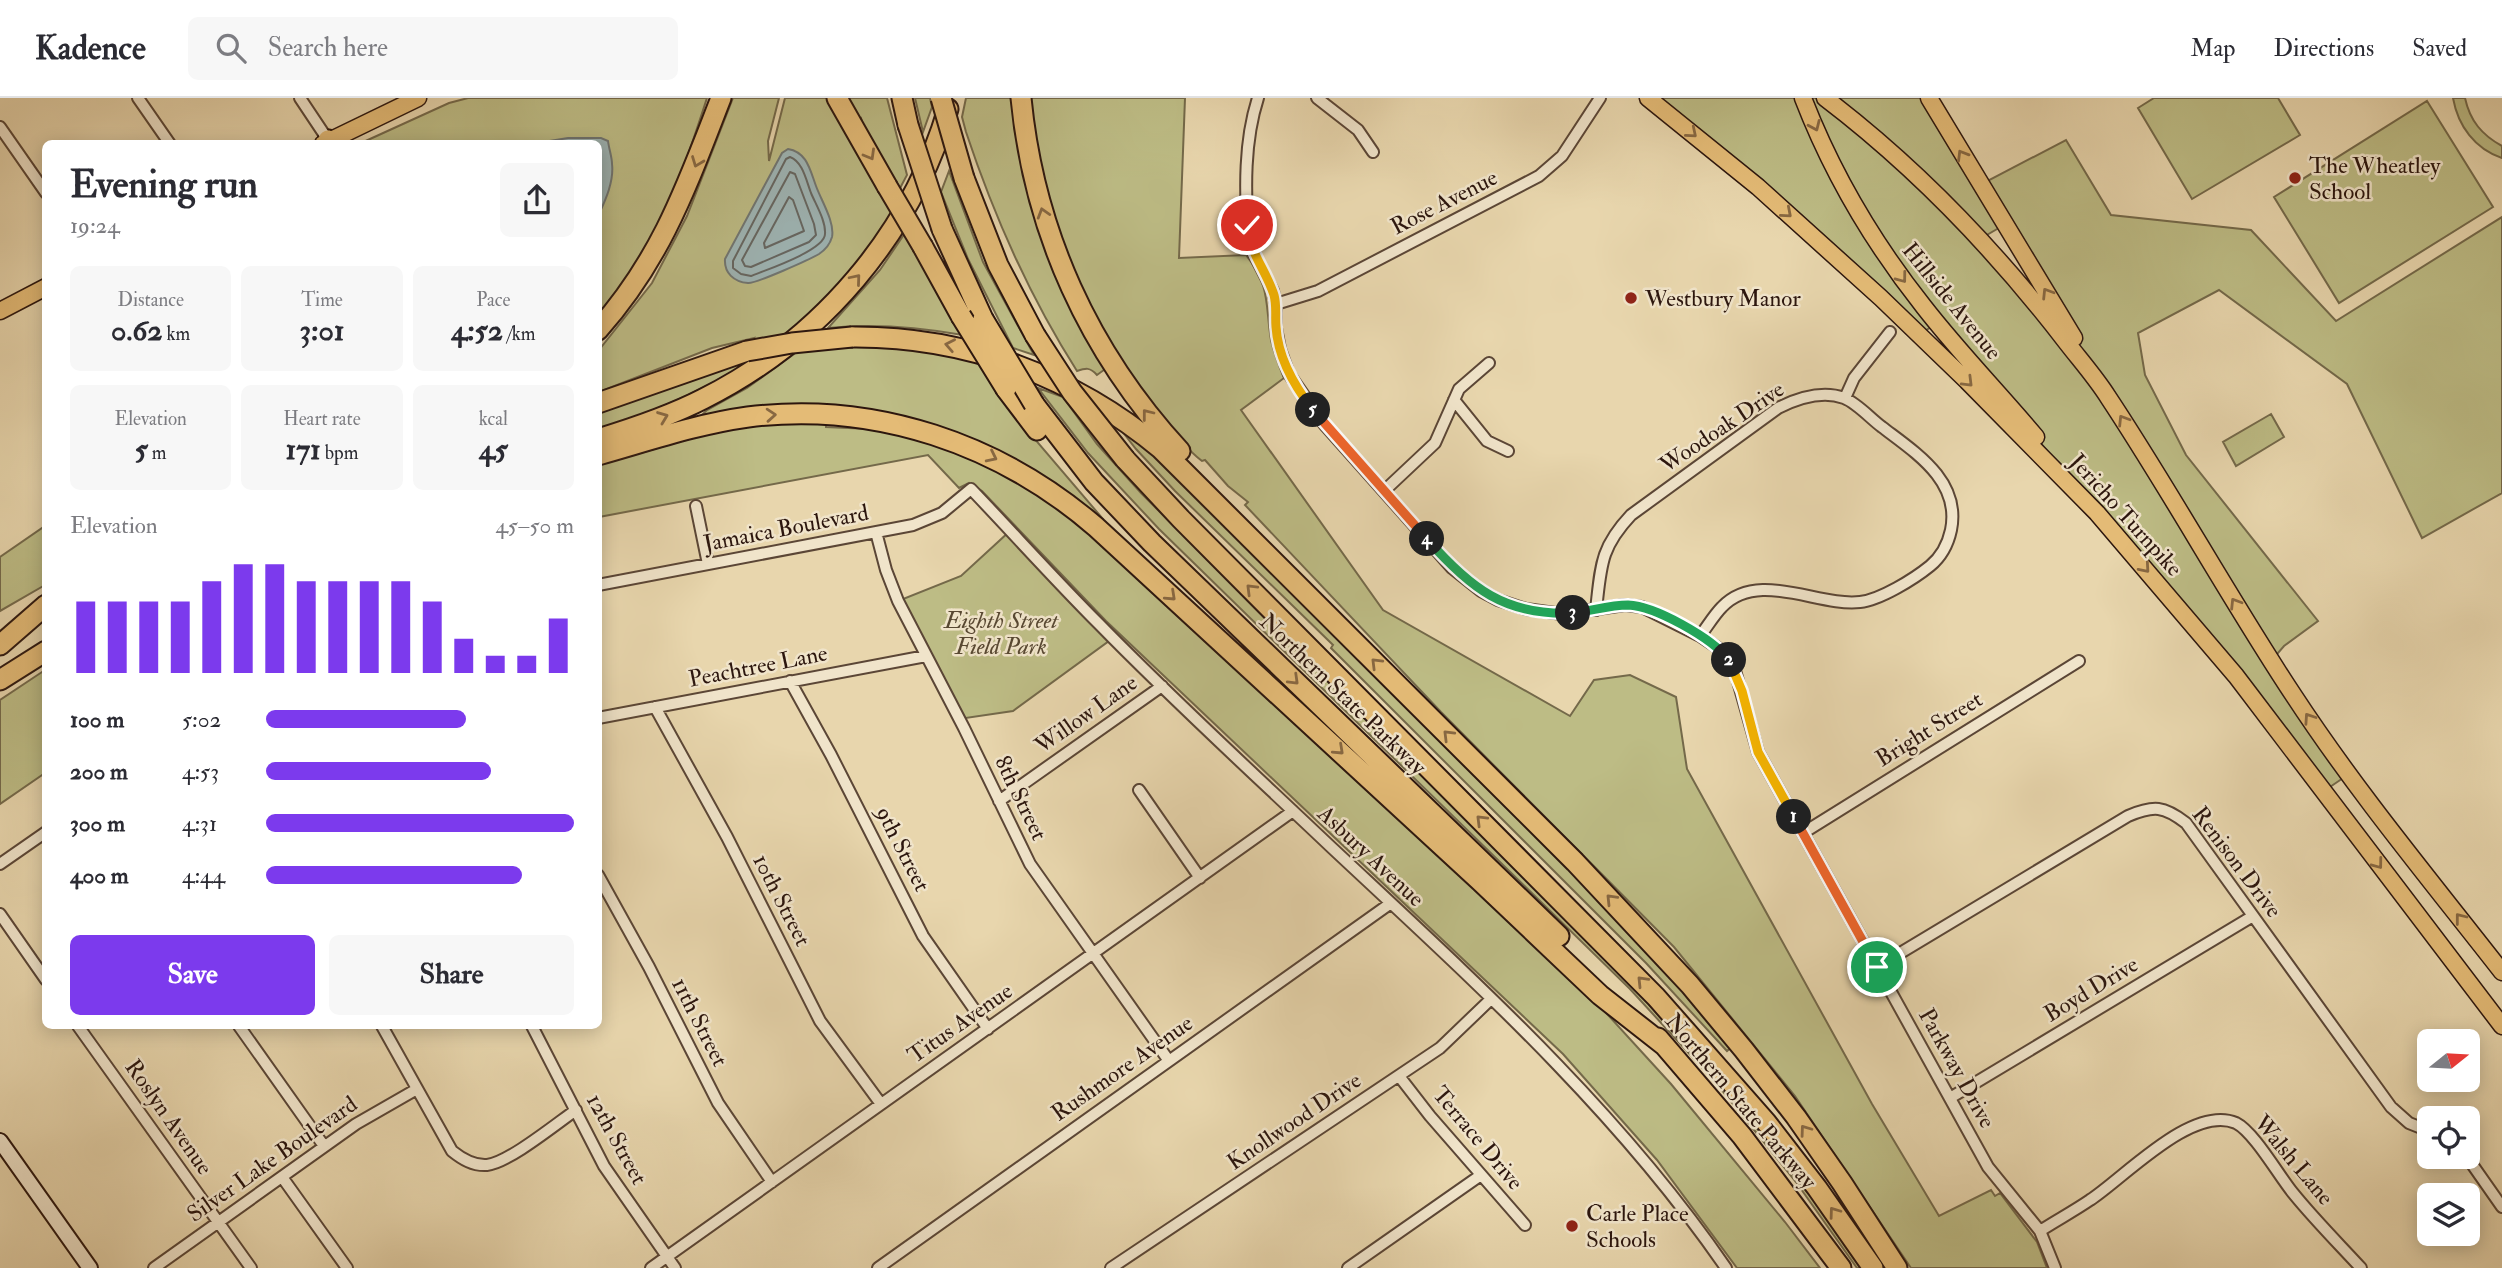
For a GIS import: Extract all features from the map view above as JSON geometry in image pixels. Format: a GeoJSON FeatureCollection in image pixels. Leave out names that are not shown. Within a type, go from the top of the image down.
{"type":"FeatureCollection","features":[{"type":"Feature","properties":{"kind":"highway"},"geometry":{"type":"LineString","coordinates":[[602,325],[635,284],[668,230],[686,191],[721,98]]}},
{"type":"Feature","properties":{"kind":"highway"},"geometry":{"type":"LineString","coordinates":[[837,98],[961,316],[1006,389],[1035,429],[1094,482]]}},
{"type":"Feature","properties":{"kind":"highway","name":"Northern State Parkway"},"geometry":{"type":"LineString","coordinates":[[902,98],[908,125],[942,229],[983,319],[1034,404],[1094,482],[1160,551],[1577,954],[1665,1046],[1767,1168],[1841,1268]]}},
{"type":"Feature","properties":{"kind":"highway","name":"Northern State Parkway"},"geometry":{"type":"LineString","coordinates":[[941,98],[964,178],[998,265],[1035,335],[1072,392],[1125,459],[1181,519],[1656,997],[1766,1122],[1873,1268]]}},
{"type":"Feature","properties":{"kind":"highway"},"geometry":{"type":"LineString","coordinates":[[602,438],[682,409],[721,390],[756,369],[824,314],[869,262],[898,221],[921,180],[939,137],[951,98]]}},
{"type":"Feature","properties":{"kind":"highway"},"geometry":{"type":"LineString","coordinates":[[1021,98],[1031,166],[1046,224],[1066,279],[1102,351],[1158,428],[1279,552],[1323,610]]}},
{"type":"Feature","properties":{"kind":"highway"},"geometry":{"type":"LineString","coordinates":[[602,402],[747,352],[792,343],[852,337],[916,340],[972,350],[1048,379],[1127,422],[1178,464],[1597,884],[1690,985],[1738,1041],[1796,1117],[1897,1268]]}},
{"type":"Feature","properties":{"kind":"highway"},"geometry":{"type":"LineString","coordinates":[[602,454],[725,421],[775,415],[823,414],[912,428],[973,449],[1015,469],[1058,496],[1096,527],[1600,995],[1665,1046]]}},
{"type":"Feature","properties":{"kind":"highway"},"geometry":{"type":"LineString","coordinates":[[0,645],[42,608]]}},
{"type":"Feature","properties":{"kind":"highway"},"geometry":{"type":"LineString","coordinates":[[0,645],[42,619]]}},
{"type":"Feature","properties":{"kind":"highway"},"geometry":{"type":"LineString","coordinates":[[0,680],[42,654]]}},
{"type":"Feature","properties":{"kind":"main road"},"geometry":{"type":"LineString","coordinates":[[331,140],[418,98]]}},
{"type":"Feature","properties":{"kind":"main road","name":"Jericho Turnpike"},"geometry":{"type":"LineString","coordinates":[[1648,98],[1758,187],[1842,262],[1942,356],[2097,513],[2229,667],[2502,1026]]}},
{"type":"Feature","properties":{"kind":"main road","name":"Hillside Avenue"},"geometry":{"type":"LineString","coordinates":[[1803,98],[1828,154],[1870,231],[1907,285],[2097,513]]}},
{"type":"Feature","properties":{"kind":"main road","name":"Jericho Turnpike"},"geometry":{"type":"LineString","coordinates":[[1825,98],[1900,160],[1965,223],[2033,300],[2106,394],[2294,696],[2362,792],[2502,972]]}},
{"type":"Feature","properties":{"kind":"main road"},"geometry":{"type":"LineString","coordinates":[[1929,98],[2057,307],[2106,394]]}},
{"type":"Feature","properties":{"kind":"main road"},"geometry":{"type":"LineString","coordinates":[[0,311],[42,289]]}},
{"type":"Feature","properties":{"kind":"main road"},"geometry":{"type":"LineString","coordinates":[[2337,809],[2362,792]]}},
{"type":"Feature","properties":{"kind":"main road"},"geometry":{"type":"LineString","coordinates":[[0,1142],[90,1268]]}},
{"type":"Feature","properties":{"kind":"street"},"geometry":{"type":"LineString","coordinates":[[138,98],[167,140]]}},
{"type":"Feature","properties":{"kind":"street"},"geometry":{"type":"LineString","coordinates":[[300,98],[326,140]]}},
{"type":"Feature","properties":{"kind":"street","name":"Parkway Drive"},"geometry":{"type":"LineString","coordinates":[[1258,98],[1248,140],[1248,236],[1276,304],[1279,349],[1289,374],[1324,424],[1452,568],[1481,591],[1526,609],[1562,614],[1625,605],[1642,607],[1718,648],[1734,667],[1758,752],[1988,1167],[2040,1231],[2055,1268]]}},
{"type":"Feature","properties":{"kind":"street"},"geometry":{"type":"LineString","coordinates":[[1317,98],[1359,130],[1373,152]]}},
{"type":"Feature","properties":{"kind":"street","name":"Rose Avenue"},"geometry":{"type":"LineString","coordinates":[[1276,304],[1318,291],[1539,176],[1562,156],[1600,98]]}},
{"type":"Feature","properties":{"kind":"street"},"geometry":{"type":"LineString","coordinates":[[0,127],[42,187]]}},
{"type":"Feature","properties":{"kind":"street"},"geometry":{"type":"LineString","coordinates":[[1700,636],[1723,606],[1744,593],[1783,591],[1845,603],[1862,602],[1877,598],[1920,572],[1942,553],[1953,520],[1952,504],[1938,474],[1845,398],[1854,378],[1890,332]]}},
{"type":"Feature","properties":{"kind":"street"},"geometry":{"type":"LineString","coordinates":[[1384,491],[1435,443],[1459,389],[1489,363]]}},
{"type":"Feature","properties":{"kind":"street","name":"Woodoak Drive"},"geometry":{"type":"LineString","coordinates":[[1595,610],[1601,562],[1607,546],[1614,533],[1631,515],[1778,408],[1807,396],[1845,398]]}},
{"type":"Feature","properties":{"kind":"street"},"geometry":{"type":"LineString","coordinates":[[1454,400],[1487,441],[1508,451]]}},
{"type":"Feature","properties":{"kind":"street","name":"Jamaica Boulevard"},"geometry":{"type":"LineString","coordinates":[[602,584],[926,520],[950,507],[971,489]]}},
{"type":"Feature","properties":{"kind":"street","name":"Asbury Avenue"},"geometry":{"type":"LineString","coordinates":[[971,489],[1099,625],[1557,1063],[1620,1131],[1702,1233],[1726,1268]]}},
{"type":"Feature","properties":{"kind":"street"},"geometry":{"type":"LineString","coordinates":[[696,506],[708,564]]}},
{"type":"Feature","properties":{"kind":"street","name":"8th Street"},"geometry":{"type":"LineString","coordinates":[[876,532],[891,584],[1030,864],[1170,1060]]}},
{"type":"Feature","properties":{"kind":"street","name":"Peachtree Lane"},"geometry":{"type":"LineString","coordinates":[[602,717],[926,656]]}},
{"type":"Feature","properties":{"kind":"street","name":"Bright Street"},"geometry":{"type":"LineString","coordinates":[[1802,832],[2078,661]]}},
{"type":"Feature","properties":{"kind":"street","name":"9th Street"},"geometry":{"type":"LineString","coordinates":[[790,681],[831,755],[923,936],[988,1029]]}},
{"type":"Feature","properties":{"kind":"street","name":"Willow Lane"},"geometry":{"type":"LineString","coordinates":[[999,801],[1162,686]]}},
{"type":"Feature","properties":{"kind":"street","name":"10th Street"},"geometry":{"type":"LineString","coordinates":[[655,707],[727,837],[820,1021],[881,1104]]}},
{"type":"Feature","properties":{"kind":"street"},"geometry":{"type":"LineString","coordinates":[[1139,790],[1200,878]]}},
{"type":"Feature","properties":{"kind":"street","name":"Renison Drive"},"geometry":{"type":"LineString","coordinates":[[1877,967],[2128,816],[2151,808],[2173,813],[2186,824],[2391,1107],[2409,1123],[2417,1126]]}},
{"type":"Feature","properties":{"kind":"street","name":"Titus Avenue"},"geometry":{"type":"LineString","coordinates":[[651,1268],[1293,811]]}},
{"type":"Feature","properties":{"kind":"street"},"geometry":{"type":"LineString","coordinates":[[0,864],[42,835]]}},
{"type":"Feature","properties":{"kind":"street","name":"11th Street"},"geometry":{"type":"LineString","coordinates":[[602,882],[649,967],[718,1103],[772,1182]]}},
{"type":"Feature","properties":{"kind":"street","name":"Rushmore Avenue"},"geometry":{"type":"LineString","coordinates":[[877,1268],[1391,903]]}},
{"type":"Feature","properties":{"kind":"street"},"geometry":{"type":"LineString","coordinates":[[0,914],[42,974]]}},
{"type":"Feature","properties":{"kind":"street","name":"Boyd Drive"},"geometry":{"type":"LineString","coordinates":[[1950,1098],[2253,916]]}},
{"type":"Feature","properties":{"kind":"street","name":"Knollwood Drive"},"geometry":{"type":"LineString","coordinates":[[1111,1268],[1449,1041],[1491,999]]}},
{"type":"Feature","properties":{"kind":"street","name":"Roslyn Avenue"},"geometry":{"type":"LineString","coordinates":[[80,1029],[251,1268]]}},
{"type":"Feature","properties":{"kind":"street"},"geometry":{"type":"LineString","coordinates":[[241,1029],[324,1146]]}},
{"type":"Feature","properties":{"kind":"street"},"geometry":{"type":"LineString","coordinates":[[384,1029],[452,1151],[462,1160],[490,1165],[505,1158],[576,1110]]}},
{"type":"Feature","properties":{"kind":"street","name":"12th Street"},"geometry":{"type":"LineString","coordinates":[[534,1029],[613,1180],[676,1268]]}},
{"type":"Feature","properties":{"kind":"street","name":"Terrace Drive"},"geometry":{"type":"LineString","coordinates":[[1399,1076],[1525,1225]]}},
{"type":"Feature","properties":{"kind":"street","name":"Silver Lake Boulevard"},"geometry":{"type":"LineString","coordinates":[[154,1268],[356,1124],[416,1089]]}},
{"type":"Feature","properties":{"kind":"street","name":"Walsh Lane"},"geometry":{"type":"LineString","coordinates":[[2040,1231],[2092,1199],[2177,1136],[2197,1124],[2218,1120],[2235,1123],[2247,1131],[2294,1195],[2361,1268]]}},
{"type":"Feature","properties":{"kind":"street"},"geometry":{"type":"LineString","coordinates":[[2475,1169],[2502,1207]]}},
{"type":"Feature","properties":{"kind":"street"},"geometry":{"type":"LineString","coordinates":[[1348,1268],[1481,1175]]}},
{"type":"Feature","properties":{"kind":"street"},"geometry":{"type":"LineString","coordinates":[[282,1177],[347,1268]]}},
{"type":"Feature","properties":{"kind":"green space"},"geometry":{"type":"Polygon","coordinates":[[[468,98],[707,98],[688,156],[652,239],[619,290],[602,310],[602,140],[368,140],[449,103],[468,98]]]}},
{"type":"Feature","properties":{"kind":"green space"},"geometry":{"type":"Polygon","coordinates":[[[733,98],[779,98],[768,141],[769,161],[785,98],[830,98],[894,213],[862,259],[831,295],[773,345],[707,386],[636,417],[602,428],[602,412],[740,362],[754,338],[712,348],[602,391],[602,346],[652,283],[687,216],[733,98]]]}},
{"type":"Feature","properties":{"kind":"green space"},"geometry":{"type":"Polygon","coordinates":[[[845,98],[887,98],[907,175],[898,192],[861,118],[858,120],[845,98]]]}},
{"type":"Feature","properties":{"kind":"green space"},"geometry":{"type":"Polygon","coordinates":[[[915,98],[930,98],[932,107],[923,132],[915,98]]]}},
{"type":"Feature","properties":{"kind":"green space"},"geometry":{"type":"Polygon","coordinates":[[[966,98],[1016,98],[1018,118],[1108,367],[1097,375],[1088,369],[1077,371],[1028,285],[988,194],[966,132],[962,117],[966,98]]]}},
{"type":"Feature","properties":{"kind":"green space"},"geometry":{"type":"Polygon","coordinates":[[[1029,98],[1185,98],[1179,258],[1246,255],[1254,266],[1263,286],[1271,340],[1284,378],[1241,410],[1383,610],[1570,716],[1594,680],[1630,675],[1676,697],[1687,769],[1872,1104],[1939,1216],[1991,1190],[1995,1196],[2000,1193],[2037,1242],[2047,1268],[1911,1268],[1795,1096],[1674,947],[1441,712],[1245,505],[1248,502],[1228,486],[1205,460],[1202,461],[1183,443],[1118,357],[1071,270],[1041,177],[1029,98]]]}},
{"type":"Feature","properties":{"kind":"green space"},"geometry":{"type":"Polygon","coordinates":[[[1648,98],[1929,98],[1980,185],[2066,140],[2111,215],[2251,230],[2336,321],[2502,217],[2502,493],[2422,538],[2347,384],[2219,290],[2138,333],[2145,375],[2186,455],[2318,621],[2284,646],[2271,661],[2349,774],[2324,791],[2031,431],[1937,324],[1919,334],[1648,98]],[[2004,225],[1980,239],[2101,388],[2004,225]]]}},
{"type":"Feature","properties":{"kind":"green space"},"geometry":{"type":"Polygon","coordinates":[[[2154,98],[2278,98],[2300,135],[2192,199],[2138,108],[2154,98]]]}},
{"type":"Feature","properties":{"kind":"green space"},"geometry":{"type":"Polygon","coordinates":[[[2453,98],[2465,98],[2470,114],[2478,126],[2502,146],[2502,158],[2484,149],[2469,135],[2459,118],[2453,98]]]}},
{"type":"Feature","properties":{"kind":"green space"},"geometry":{"type":"Polygon","coordinates":[[[2427,101],[2493,207],[2339,303],[2274,197],[2427,101]]]}},
{"type":"Feature","properties":{"kind":"green space"},"geometry":{"type":"Polygon","coordinates":[[[949,171],[983,262],[1034,355],[1013,348],[968,259],[941,192],[949,171]]]}},
{"type":"Feature","properties":{"kind":"green space"},"geometry":{"type":"Polygon","coordinates":[[[905,233],[963,335],[896,327],[828,328],[880,270],[905,233]]]}},
{"type":"Feature","properties":{"kind":"green space"},"geometry":{"type":"Polygon","coordinates":[[[871,345],[930,351],[979,360],[1027,430],[1103,519],[1101,522],[1074,500],[1020,464],[993,449],[934,426],[820,405],[764,408],[709,417],[702,415],[747,388],[801,349],[871,345]]]}},
{"type":"Feature","properties":{"kind":"green space"},"geometry":{"type":"Polygon","coordinates":[[[1038,388],[1063,397],[1097,444],[1141,493],[1633,987],[1720,1083],[1799,1180],[1862,1268],[1857,1268],[1796,1182],[1717,1084],[1630,989],[1159,529],[1088,453],[1038,388]]]}},
{"type":"Feature","properties":{"kind":"green space"},"geometry":{"type":"Polygon","coordinates":[[[2271,414],[2284,437],[2236,466],[2223,442],[2271,414]]]}},
{"type":"Feature","properties":{"kind":"green space"},"geometry":{"type":"Polygon","coordinates":[[[826,422],[826,427],[871,429],[940,444],[992,464],[1055,503],[1140,578],[1587,992],[1671,1084],[1820,1268],[1737,1268],[1657,1160],[1563,1054],[1106,621],[982,491],[969,483],[959,488],[928,455],[602,516],[602,464],[730,427],[826,422]]]}},
{"type":"Feature","properties":{"kind":"green space"},"geometry":{"type":"Polygon","coordinates":[[[1118,426],[1158,457],[1548,843],[1733,1046],[1727,1051],[1646,963],[1331,648],[1333,645],[1175,491],[1118,426]]]}},
{"type":"Feature","properties":{"kind":"green space"},"geometry":{"type":"Polygon","coordinates":[[[42,528],[42,587],[0,611],[0,557],[42,528]]]}},
{"type":"Feature","properties":{"kind":"green space","name":"Eighth Street Field Park"},"geometry":{"type":"Polygon","coordinates":[[[1010,531],[1113,638],[1013,711],[959,719],[898,601],[961,576],[1010,531]]]}},
{"type":"Feature","properties":{"kind":"green space"},"geometry":{"type":"Polygon","coordinates":[[[42,672],[42,775],[0,804],[0,700],[42,672]]]}},
{"type":"Feature","properties":{"kind":"water"},"geometry":{"type":"Polygon","coordinates":[[[601,138],[608,141],[612,177],[602,207],[602,140],[556,140],[601,138]]]}},
{"type":"Feature","properties":{"kind":"water"},"geometry":{"type":"Polygon","coordinates":[[[788,149],[800,154],[810,168],[830,218],[831,240],[819,254],[795,266],[753,282],[738,281],[728,272],[725,259],[782,153],[788,149]]]}},
{"type":"Feature","properties":{"kind":"place","name":"The Wheatley School"},"geometry":{"type":"Point","coordinates":[2295,178]}},
{"type":"Feature","properties":{"kind":"place","name":"Westbury Manor"},"geometry":{"type":"Point","coordinates":[1631,298]}},
{"type":"Feature","properties":{"kind":"place","name":"Carle Place Schools"},"geometry":{"type":"Point","coordinates":[1572,1226]}},
{"type":"Feature","properties":{"kind":"route"},"geometry":{"type":"LineString","coordinates":[[1247,225],[1251,248],[1273,291],[1279,349],[1289,374],[1324,424],[1452,568],[1481,591],[1526,609],[1562,614],[1625,605],[1642,607],[1700,636],[1726,656],[1734,667],[1742,691],[1758,752],[1877,967]]}}]}
